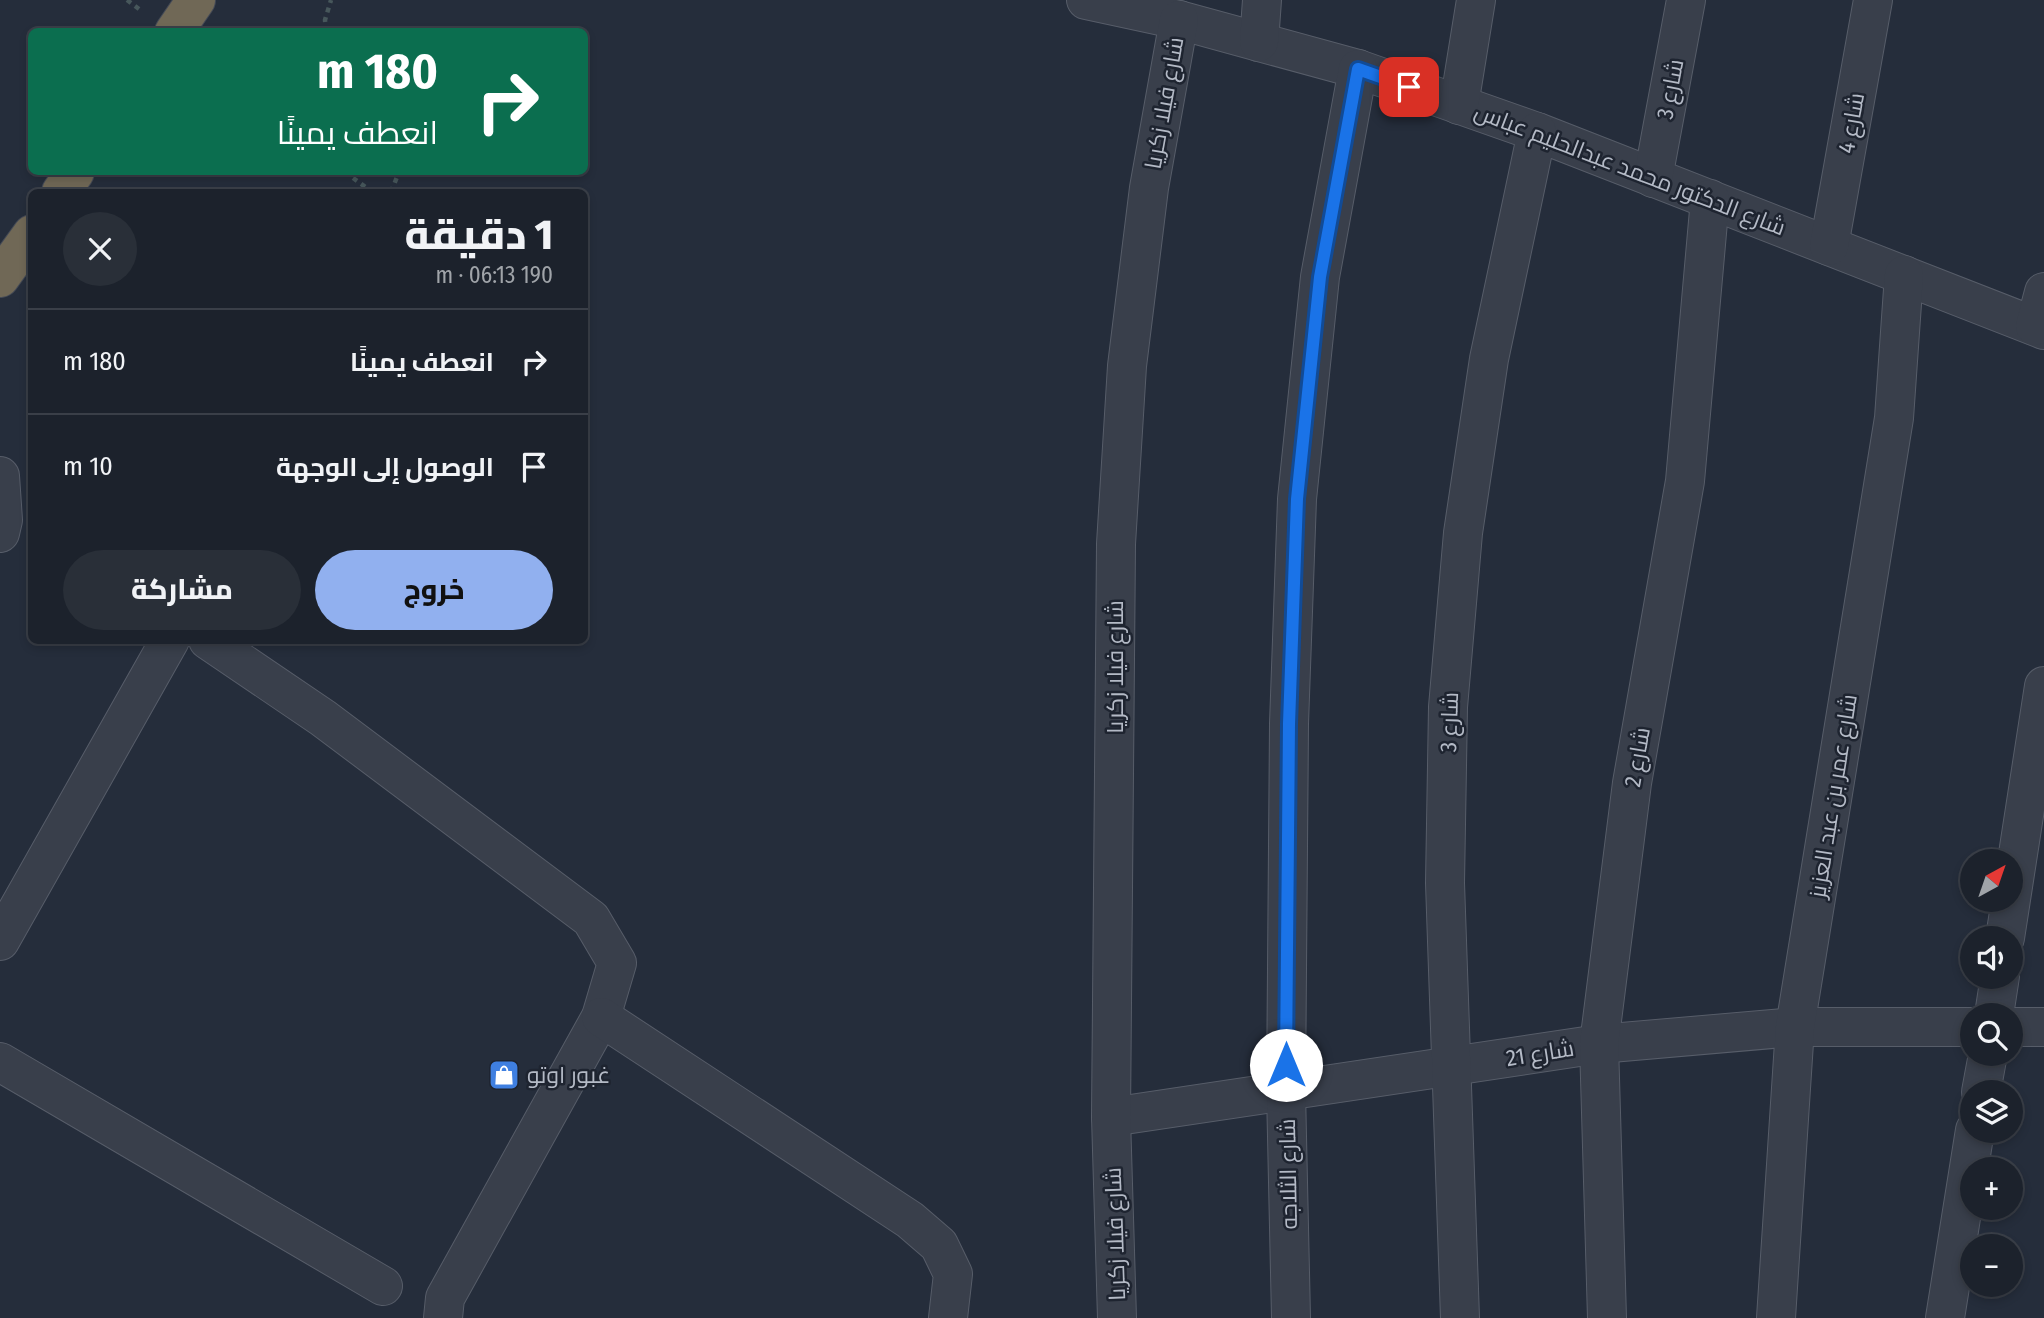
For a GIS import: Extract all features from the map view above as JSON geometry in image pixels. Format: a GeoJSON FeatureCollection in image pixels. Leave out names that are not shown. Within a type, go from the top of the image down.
{"type":"FeatureCollection","features":[{"type":"Feature","properties":{"kind":"highway"},"geometry":{"type":"LineString","coordinates":[[177,28],[196,0]]}},
{"type":"Feature","properties":{"kind":"highway"},"geometry":{"type":"LineString","coordinates":[[0,278],[28,240]]}},
{"type":"Feature","properties":{"kind":"street","name":"شارع الدكتور محمد عبدالحليم عباس"},"geometry":{"type":"LineString","coordinates":[[1086,0],[1179,20],[1358,69],[1538,132],[1904,275],[2041,316]]}},
{"type":"Feature","properties":{"kind":"street"},"geometry":{"type":"LineString","coordinates":[[1259,42],[1262,0]]}},
{"type":"Feature","properties":{"kind":"street"},"geometry":{"type":"LineString","coordinates":[[1459,105],[1475,0]]}},
{"type":"Feature","properties":{"kind":"street","name":"شارع 3"},"geometry":{"type":"LineString","coordinates":[[1653,178],[1686,0]]}},
{"type":"Feature","properties":{"kind":"street","name":"شارع 4"},"geometry":{"type":"LineString","coordinates":[[1829,246],[1873,0]]}},
{"type":"Feature","properties":{"kind":"street","name":"شارع فيلا زكريا"},"geometry":{"type":"LineString","coordinates":[[1117,1318],[1111,1117],[1116,544],[1129,352],[1149,188],[1179,20]]}},
{"type":"Feature","properties":{"kind":"street","name":"شارع الثلاجه"},"geometry":{"type":"LineString","coordinates":[[1291,1318],[1286,1091],[1289,724],[1297,499],[1320,277],[1358,69]]}},
{"type":"Feature","properties":{"kind":"street","name":"شارع 3"},"geometry":{"type":"LineString","coordinates":[[1460,1318],[1445,870],[1448,707],[1463,533],[1489,359],[1538,132]]}},
{"type":"Feature","properties":{"kind":"street","name":"شارع 2"},"geometry":{"type":"LineString","coordinates":[[1606,1318],[1599,1044],[1632,783],[1685,481],[1710,199]]}},
{"type":"Feature","properties":{"kind":"street","name":"شارع عمر بن عبد العزيز"},"geometry":{"type":"LineString","coordinates":[[1776,1318],[1795,1027],[1894,418],[1904,275]]}},
{"type":"Feature","properties":{"kind":"street"},"geometry":{"type":"LineString","coordinates":[[0,476],[11,530]]}},
{"type":"Feature","properties":{"kind":"street"},"geometry":{"type":"LineString","coordinates":[[0,941],[168,644]]}},
{"type":"Feature","properties":{"kind":"street"},"geometry":{"type":"LineString","coordinates":[[214,644],[323,718],[591,919],[617,963],[601,1017],[445,1298],[443,1318]]}},
{"type":"Feature","properties":{"kind":"street"},"geometry":{"type":"LineString","coordinates":[[2008,926],[2044,686]]}},
{"type":"Feature","properties":{"kind":"street"},"geometry":{"type":"LineString","coordinates":[[601,1017],[910,1220],[939,1245],[953,1274],[948,1318]]}},
{"type":"Feature","properties":{"kind":"street","name":"شارع 21"},"geometry":{"type":"LineString","coordinates":[[1111,1117],[1599,1044],[1795,1027],[1960,1027]]}},
{"type":"Feature","properties":{"kind":"street"},"geometry":{"type":"LineString","coordinates":[[2023,1027],[2044,1027]]}},
{"type":"Feature","properties":{"kind":"street"},"geometry":{"type":"LineString","coordinates":[[0,1062],[383,1286]]}},
{"type":"Feature","properties":{"kind":"street"},"geometry":{"type":"LineString","coordinates":[[1945,1318],[1973,1143]]}},
{"type":"Feature","properties":{"kind":"path"},"geometry":{"type":"LineString","coordinates":[[326,28],[325,20],[331,0]]}},
{"type":"Feature","properties":{"kind":"path"},"geometry":{"type":"LineString","coordinates":[[349,175],[368,189]]}},
{"type":"Feature","properties":{"kind":"place","name":"غبور اوتو"},"geometry":{"type":"Point","coordinates":[504,1075]}},
{"type":"Feature","properties":{"kind":"route"},"geometry":{"type":"LineString","coordinates":[[1286,1065],[1289,724],[1297,499],[1320,277],[1358,69],[1409,87]]}}]}
